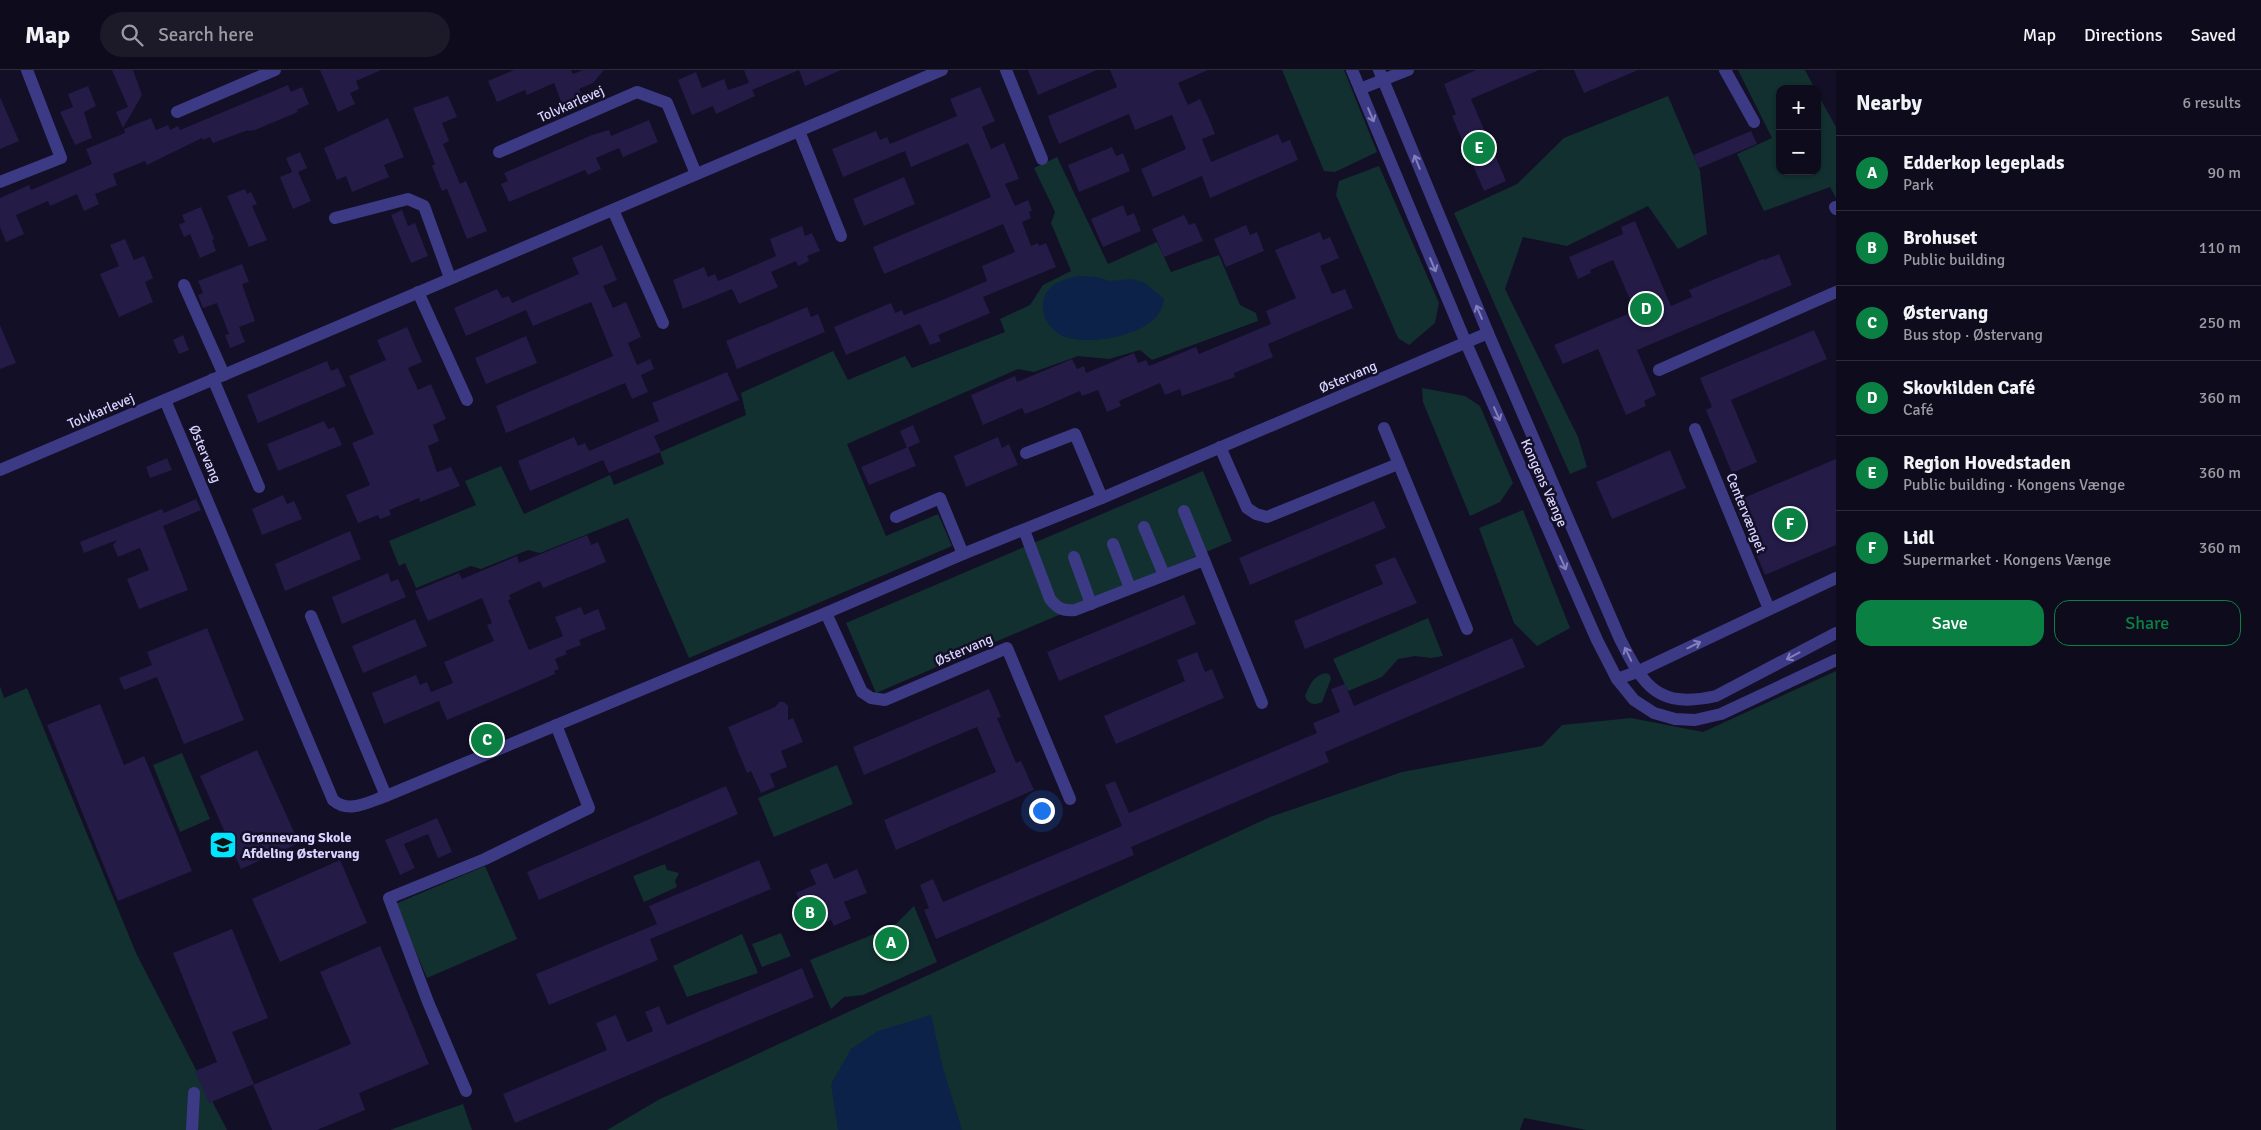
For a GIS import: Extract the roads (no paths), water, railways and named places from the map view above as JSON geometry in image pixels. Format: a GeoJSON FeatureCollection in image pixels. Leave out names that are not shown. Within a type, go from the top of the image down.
{"type":"FeatureCollection","features":[{"type":"Feature","properties":{"kind":"street"},"geometry":{"type":"LineString","coordinates":[[0,182],[61,158],[27,70]]}},
{"type":"Feature","properties":{"kind":"street"},"geometry":{"type":"LineString","coordinates":[[177,112],[276,70]]}},
{"type":"Feature","properties":{"kind":"street","name":"Tolvkarlevej"},"geometry":{"type":"LineString","coordinates":[[0,470],[941,70]]}},
{"type":"Feature","properties":{"kind":"street"},"geometry":{"type":"LineString","coordinates":[[1006,70],[1042,159]]}},
{"type":"Feature","properties":{"kind":"street","name":"Kongens Vænge"},"geometry":{"type":"LineString","coordinates":[[1352,70],[1466,343],[1597,640],[1617,679],[1634,700],[1654,713],[1675,719],[1695,720],[1721,714],[1836,660]]}},
{"type":"Feature","properties":{"kind":"street"},"geometry":{"type":"LineString","coordinates":[[1360,90],[1381,76],[1408,70]]}},
{"type":"Feature","properties":{"kind":"street"},"geometry":{"type":"LineString","coordinates":[[1725,70],[1754,122]]}},
{"type":"Feature","properties":{"kind":"street","name":"Kongens Vænge"},"geometry":{"type":"LineString","coordinates":[[1381,76],[1488,333],[1637,672],[1654,691],[1676,700],[1695,701],[1716,696],[1836,633]]}},
{"type":"Feature","properties":{"kind":"street","name":"Tolvkarlevej"},"geometry":{"type":"LineString","coordinates":[[499,152],[637,92],[667,103],[696,174]]}},
{"type":"Feature","properties":{"kind":"street"},"geometry":{"type":"LineString","coordinates":[[799,131],[841,236]]}},
{"type":"Feature","properties":{"kind":"street"},"geometry":{"type":"LineString","coordinates":[[335,218],[408,199],[424,206],[450,278]]}},
{"type":"Feature","properties":{"kind":"street"},"geometry":{"type":"LineString","coordinates":[[613,210],[663,323]]}},
{"type":"Feature","properties":{"kind":"street"},"geometry":{"type":"LineString","coordinates":[[184,286],[259,487]]}},
{"type":"Feature","properties":{"kind":"street"},"geometry":{"type":"LineString","coordinates":[[418,292],[467,400]]}},
{"type":"Feature","properties":{"kind":"street"},"geometry":{"type":"LineString","coordinates":[[1659,370],[1836,292]]}},
{"type":"Feature","properties":{"kind":"street","name":"Østervang"},"geometry":{"type":"LineString","coordinates":[[165,400],[333,800],[341,807],[353,807],[386,796],[963,554],[1102,498],[1488,333]]}},
{"type":"Feature","properties":{"kind":"street"},"geometry":{"type":"LineString","coordinates":[[1384,428],[1467,629]]}},
{"type":"Feature","properties":{"kind":"street","name":"Centervænget"},"geometry":{"type":"LineString","coordinates":[[1694,429],[1769,609]]}},
{"type":"Feature","properties":{"kind":"street"},"geometry":{"type":"LineString","coordinates":[[1026,453],[1075,434],[1102,498]]}},
{"type":"Feature","properties":{"kind":"street"},"geometry":{"type":"LineString","coordinates":[[1220,447],[1247,508],[1256,514],[1267,517],[1398,464]]}},
{"type":"Feature","properties":{"kind":"street"},"geometry":{"type":"LineString","coordinates":[[896,516],[940,498],[963,554]]}},
{"type":"Feature","properties":{"kind":"street"},"geometry":{"type":"LineString","coordinates":[[1184,511],[1262,703]]}},
{"type":"Feature","properties":{"kind":"street"},"geometry":{"type":"LineString","coordinates":[[1144,527],[1164,575]]}},
{"type":"Feature","properties":{"kind":"street"},"geometry":{"type":"LineString","coordinates":[[1024,530],[1050,599],[1057,608],[1065,611],[1076,610],[1204,560]]}},
{"type":"Feature","properties":{"kind":"street"},"geometry":{"type":"LineString","coordinates":[[1112,544],[1130,588]]}},
{"type":"Feature","properties":{"kind":"street"},"geometry":{"type":"LineString","coordinates":[[1074,557],[1091,604]]}},
{"type":"Feature","properties":{"kind":"street"},"geometry":{"type":"LineString","coordinates":[[1617,679],[1637,672],[1836,578]]}},
{"type":"Feature","properties":{"kind":"street","name":"Østervang"},"geometry":{"type":"LineString","coordinates":[[826,613],[862,692],[871,698],[885,700],[1006,648],[1070,799]]}},
{"type":"Feature","properties":{"kind":"street"},"geometry":{"type":"LineString","coordinates":[[311,616],[386,796]]}},
{"type":"Feature","properties":{"kind":"street"},"geometry":{"type":"LineString","coordinates":[[466,1091],[428,1002],[389,898],[485,858],[589,808],[556,725]]}},
{"type":"Feature","properties":{"kind":"street"},"geometry":{"type":"LineString","coordinates":[[192,1130],[194,1093]]}},
{"type":"Feature","properties":{"kind":"water"},"geometry":{"type":"Polygon","coordinates":[[[1078,276],[1097,277],[1110,281],[1132,279],[1145,283],[1164,299],[1162,308],[1151,321],[1127,334],[1097,340],[1069,338],[1059,334],[1049,325],[1044,313],[1043,300],[1050,288],[1063,280],[1078,276]]]}},
{"type":"Feature","properties":{"kind":"water"},"geometry":{"type":"Polygon","coordinates":[[[931,1015],[943,1068],[962,1130],[838,1130],[831,1084],[851,1049],[878,1031],[931,1015]]]}},
{"type":"Feature","properties":{"kind":"place","name":"Region Hovedstaden"},"geometry":{"type":"Point","coordinates":[1479,148]}},
{"type":"Feature","properties":{"kind":"place","name":"Skovkilden Café"},"geometry":{"type":"Point","coordinates":[1646,309]}},
{"type":"Feature","properties":{"kind":"place","name":"Lidl"},"geometry":{"type":"Point","coordinates":[1790,524]}},
{"type":"Feature","properties":{"kind":"place","name":"Østervang"},"geometry":{"type":"Point","coordinates":[487,740]}},
{"type":"Feature","properties":{"kind":"place","name":"Grønnevang Skole Afdeling Østervang"},"geometry":{"type":"Point","coordinates":[223,845]}},
{"type":"Feature","properties":{"kind":"place","name":"Brohuset"},"geometry":{"type":"Point","coordinates":[810,913]}},
{"type":"Feature","properties":{"kind":"place","name":"Edderkop legeplads"},"geometry":{"type":"Point","coordinates":[891,943]}}]}
